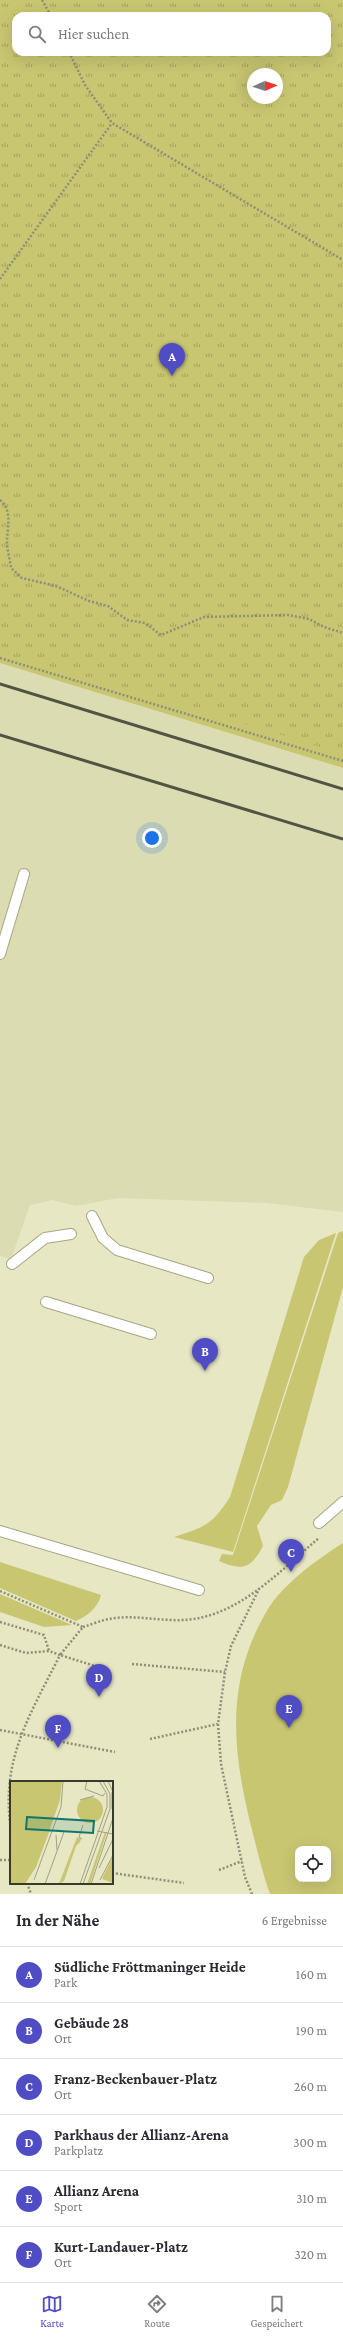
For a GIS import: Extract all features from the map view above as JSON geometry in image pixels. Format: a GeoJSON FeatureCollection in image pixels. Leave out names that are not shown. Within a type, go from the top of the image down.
{"type":"FeatureCollection","features":[{"type":"Feature","properties":{"kind":"lane"},"geometry":{"type":"LineString","coordinates":[[0,954],[24,874]]}},
{"type":"Feature","properties":{"kind":"lane"},"geometry":{"type":"LineString","coordinates":[[92,1216],[103,1238],[118,1250],[208,1278]]}},
{"type":"Feature","properties":{"kind":"lane"},"geometry":{"type":"LineString","coordinates":[[12,1264],[45,1238],[71,1234]]}},
{"type":"Feature","properties":{"kind":"lane"},"geometry":{"type":"LineString","coordinates":[[46,1302],[151,1334]]}},
{"type":"Feature","properties":{"kind":"lane"},"geometry":{"type":"LineString","coordinates":[[319,1523],[343,1502]]}},
{"type":"Feature","properties":{"kind":"lane"},"geometry":{"type":"LineString","coordinates":[[0,1531],[199,1590]]}},
{"type":"Feature","properties":{"kind":"path"},"geometry":{"type":"LineString","coordinates":[[42,0],[48,12]]}},
{"type":"Feature","properties":{"kind":"path"},"geometry":{"type":"LineString","coordinates":[[71,56],[85,84],[112,123],[343,260]]}},
{"type":"Feature","properties":{"kind":"path"},"geometry":{"type":"LineString","coordinates":[[0,279],[112,123]]}},
{"type":"Feature","properties":{"kind":"path"},"geometry":{"type":"LineString","coordinates":[[0,500],[9,514],[10,530],[7,541],[11,568],[22,578],[56,586],[89,601],[108,606],[127,620],[145,623],[161,635],[204,617],[288,615],[310,619],[324,627],[343,633]]}},
{"type":"Feature","properties":{"kind":"path"},"geometry":{"type":"LineString","coordinates":[[0,658],[343,761]]}},
{"type":"Feature","properties":{"kind":"path"},"geometry":{"type":"LineString","coordinates":[[10,1823],[6,1794],[10,1759],[19,1735],[60,1655],[82,1627],[115,1618],[161,1621],[193,1619],[220,1613],[259,1589],[323,1534]]}},
{"type":"Feature","properties":{"kind":"path"},"geometry":{"type":"LineString","coordinates":[[252,1894],[242,1861],[221,1764],[218,1724],[225,1672],[231,1646],[259,1589]]}},
{"type":"Feature","properties":{"kind":"path"},"geometry":{"type":"LineString","coordinates":[[0,1591],[82,1627]]}},
{"type":"Feature","properties":{"kind":"path"},"geometry":{"type":"LineString","coordinates":[[0,1622],[44,1635],[49,1651]]}},
{"type":"Feature","properties":{"kind":"path"},"geometry":{"type":"LineString","coordinates":[[0,1645],[26,1653],[49,1651],[94,1666]]}},
{"type":"Feature","properties":{"kind":"path"},"geometry":{"type":"LineString","coordinates":[[132,1664],[225,1672]]}},
{"type":"Feature","properties":{"kind":"path"},"geometry":{"type":"LineString","coordinates":[[150,1739],[218,1724]]}},
{"type":"Feature","properties":{"kind":"path"},"geometry":{"type":"LineString","coordinates":[[0,1730],[19,1735],[115,1752]]}},
{"type":"Feature","properties":{"kind":"path"},"geometry":{"type":"LineString","coordinates":[[219,1870],[242,1861]]}},
{"type":"Feature","properties":{"kind":"path"},"geometry":{"type":"LineString","coordinates":[[113,1873],[184,1883]]}},
{"type":"Feature","properties":{"kind":"path"},"geometry":{"type":"LineString","coordinates":[[28,1884],[32,1894]]}},
{"type":"Feature","properties":{"kind":"shaded area"},"geometry":{"type":"Polygon","coordinates":[[[0,663],[343,768],[343,1212],[266,1203],[118,1198],[76,1206],[53,1200],[30,1205],[11,1259],[0,1256],[0,663]]]}},
{"type":"Feature","properties":{"kind":"green space"},"geometry":{"type":"Polygon","coordinates":[[[0,0],[343,0],[343,754],[150,695],[0,654],[0,0]]]}},
{"type":"Feature","properties":{"kind":"green space"},"geometry":{"type":"Polygon","coordinates":[[[0,616],[343,653],[343,768],[0,663],[0,616]]]}},
{"type":"Feature","properties":{"kind":"green space"},"geometry":{"type":"Polygon","coordinates":[[[343,1231],[343,1287],[288,1487],[282,1500],[271,1505],[257,1526],[263,1546],[259,1554],[245,1566],[240,1567],[227,1564],[219,1561],[222,1554],[233,1555],[338,1233],[343,1231]]]}},
{"type":"Feature","properties":{"kind":"green space"},"geometry":{"type":"Polygon","coordinates":[[[336,1233],[233,1552],[174,1537],[207,1524],[218,1514],[230,1497],[304,1257],[319,1240],[336,1233]]]}},
{"type":"Feature","properties":{"kind":"green space"},"geometry":{"type":"Polygon","coordinates":[[[343,1543],[343,1894],[270,1894],[251,1826],[240,1770],[236,1715],[239,1689],[245,1662],[254,1636],[268,1609],[292,1581],[343,1543]]]}},
{"type":"Feature","properties":{"kind":"green space"},"geometry":{"type":"Polygon","coordinates":[[[0,1562],[101,1595],[100,1600],[92,1611],[76,1621],[0,1588],[0,1562]]]}},
{"type":"Feature","properties":{"kind":"green space"},"geometry":{"type":"Polygon","coordinates":[[[0,1594],[72,1625],[44,1627],[0,1612],[0,1594]]]}},
{"type":"Feature","properties":{"kind":"railway"},"geometry":{"type":"LineString","coordinates":[[0,684],[343,789]]}},
{"type":"Feature","properties":{"kind":"railway"},"geometry":{"type":"LineString","coordinates":[[0,735],[343,839]]}},
{"type":"Feature","properties":{"kind":"place","name":"Südliche Fröttmaninger Heide"},"geometry":{"type":"Point","coordinates":[172,376]}},
{"type":"Feature","properties":{"kind":"place","name":"Gebäude 28"},"geometry":{"type":"Point","coordinates":[205,1371]}},
{"type":"Feature","properties":{"kind":"place","name":"Franz-Beckenbauer-Platz"},"geometry":{"type":"Point","coordinates":[291,1572]}},
{"type":"Feature","properties":{"kind":"place","name":"Parkhaus der Allianz-Arena"},"geometry":{"type":"Point","coordinates":[99,1697]}},
{"type":"Feature","properties":{"kind":"place","name":"Allianz Arena"},"geometry":{"type":"Point","coordinates":[289,1728]}},
{"type":"Feature","properties":{"kind":"place","name":"Kurt-Landauer-Platz"},"geometry":{"type":"Point","coordinates":[58,1748]}}]}
